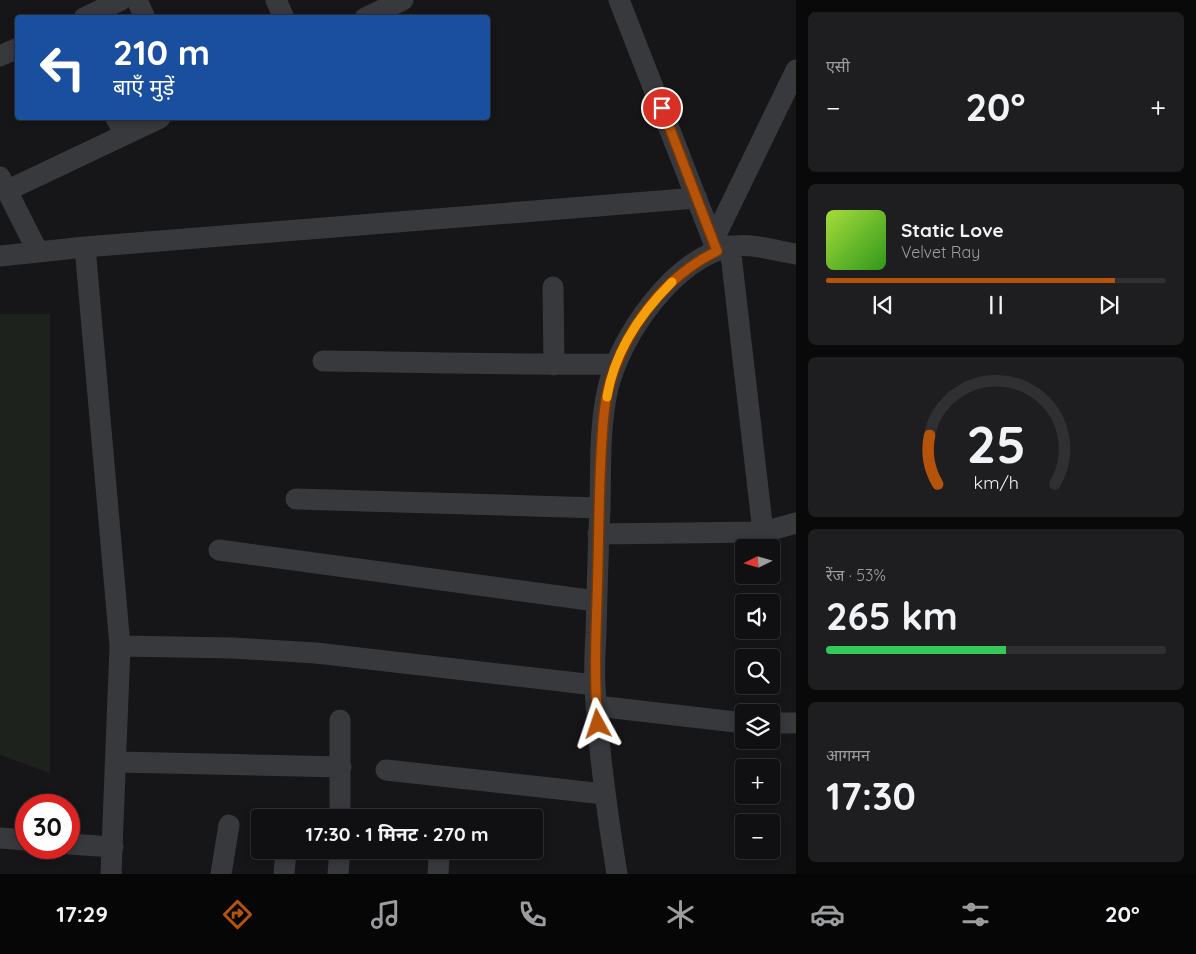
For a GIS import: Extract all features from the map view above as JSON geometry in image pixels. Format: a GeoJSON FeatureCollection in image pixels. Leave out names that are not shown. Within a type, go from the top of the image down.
{"type":"FeatureCollection","features":[{"type":"Feature","properties":{"kind":"street"},"geometry":{"type":"LineString","coordinates":[[90,15],[121,0]]}},
{"type":"Feature","properties":{"kind":"street"},"geometry":{"type":"LineString","coordinates":[[137,0],[144,15]]}},
{"type":"Feature","properties":{"kind":"street"},"geometry":{"type":"LineString","coordinates":[[276,0],[283,15]]}},
{"type":"Feature","properties":{"kind":"street"},"geometry":{"type":"LineString","coordinates":[[371,15],[403,0]]}},
{"type":"Feature","properties":{"kind":"street"},"geometry":{"type":"LineString","coordinates":[[619,0],[697,198],[720,246],[763,532]]}},
{"type":"Feature","properties":{"kind":"street"},"geometry":{"type":"LineString","coordinates":[[0,56],[15,49]]}},
{"type":"Feature","properties":{"kind":"street"},"geometry":{"type":"LineString","coordinates":[[720,246],[796,70]]}},
{"type":"Feature","properties":{"kind":"street"},"geometry":{"type":"LineString","coordinates":[[38,252],[3,184],[121,126],[150,120]]}},
{"type":"Feature","properties":{"kind":"street"},"geometry":{"type":"LineString","coordinates":[[0,256],[697,198]]}},
{"type":"Feature","properties":{"kind":"street"},"geometry":{"type":"LineString","coordinates":[[617,874],[604,794],[595,685],[600,458],[608,388],[630,333],[654,300],[675,278],[700,259],[720,246],[744,245],[796,254]]}},
{"type":"Feature","properties":{"kind":"street"},"geometry":{"type":"LineString","coordinates":[[85,248],[120,646],[117,762],[111,874]]}},
{"type":"Feature","properties":{"kind":"street"},"geometry":{"type":"LineString","coordinates":[[553,287],[554,365]]}},
{"type":"Feature","properties":{"kind":"street"},"geometry":{"type":"LineString","coordinates":[[324,361],[554,365],[616,364]]}},
{"type":"Feature","properties":{"kind":"street"},"geometry":{"type":"LineString","coordinates":[[296,499],[600,508]]}},
{"type":"Feature","properties":{"kind":"street"},"geometry":{"type":"LineString","coordinates":[[598,534],[763,532],[796,523]]}},
{"type":"Feature","properties":{"kind":"street"},"geometry":{"type":"LineString","coordinates":[[219,550],[596,601]]}},
{"type":"Feature","properties":{"kind":"street"},"geometry":{"type":"LineString","coordinates":[[120,646],[233,648],[316,653],[595,685]]}},
{"type":"Feature","properties":{"kind":"street"},"geometry":{"type":"LineString","coordinates":[[596,706],[735,722]]}},
{"type":"Feature","properties":{"kind":"street"},"geometry":{"type":"LineString","coordinates":[[340,720],[340,809]]}},
{"type":"Feature","properties":{"kind":"street"},"geometry":{"type":"LineString","coordinates":[[780,723],[796,723]]}},
{"type":"Feature","properties":{"kind":"street"},"geometry":{"type":"LineString","coordinates":[[117,762],[341,768]]}},
{"type":"Feature","properties":{"kind":"street"},"geometry":{"type":"LineString","coordinates":[[386,770],[604,794]]}},
{"type":"Feature","properties":{"kind":"street"},"geometry":{"type":"LineString","coordinates":[[221,874],[228,825]]}},
{"type":"Feature","properties":{"kind":"street"},"geometry":{"type":"LineString","coordinates":[[0,838],[15,839]]}},
{"type":"Feature","properties":{"kind":"street"},"geometry":{"type":"LineString","coordinates":[[80,845],[113,848]]}},
{"type":"Feature","properties":{"kind":"street"},"geometry":{"type":"LineString","coordinates":[[284,874],[285,859]]}},
{"type":"Feature","properties":{"kind":"street"},"geometry":{"type":"LineString","coordinates":[[338,874],[339,859]]}},
{"type":"Feature","properties":{"kind":"shaded area"},"geometry":{"type":"Polygon","coordinates":[[[0,314],[50,314],[50,773],[0,755],[0,314]]]}},
{"type":"Feature","properties":{"kind":"slow traffic"},"geometry":{"type":"LineString","coordinates":[[607,397],[616,364],[630,333],[654,300],[672,282]]}},
{"type":"Feature","properties":{"kind":"route"},"geometry":{"type":"LineString","coordinates":[[598,724],[595,685],[600,458],[608,388],[630,333],[654,300],[675,278],[700,259],[717,251],[662,108]]}}]}
